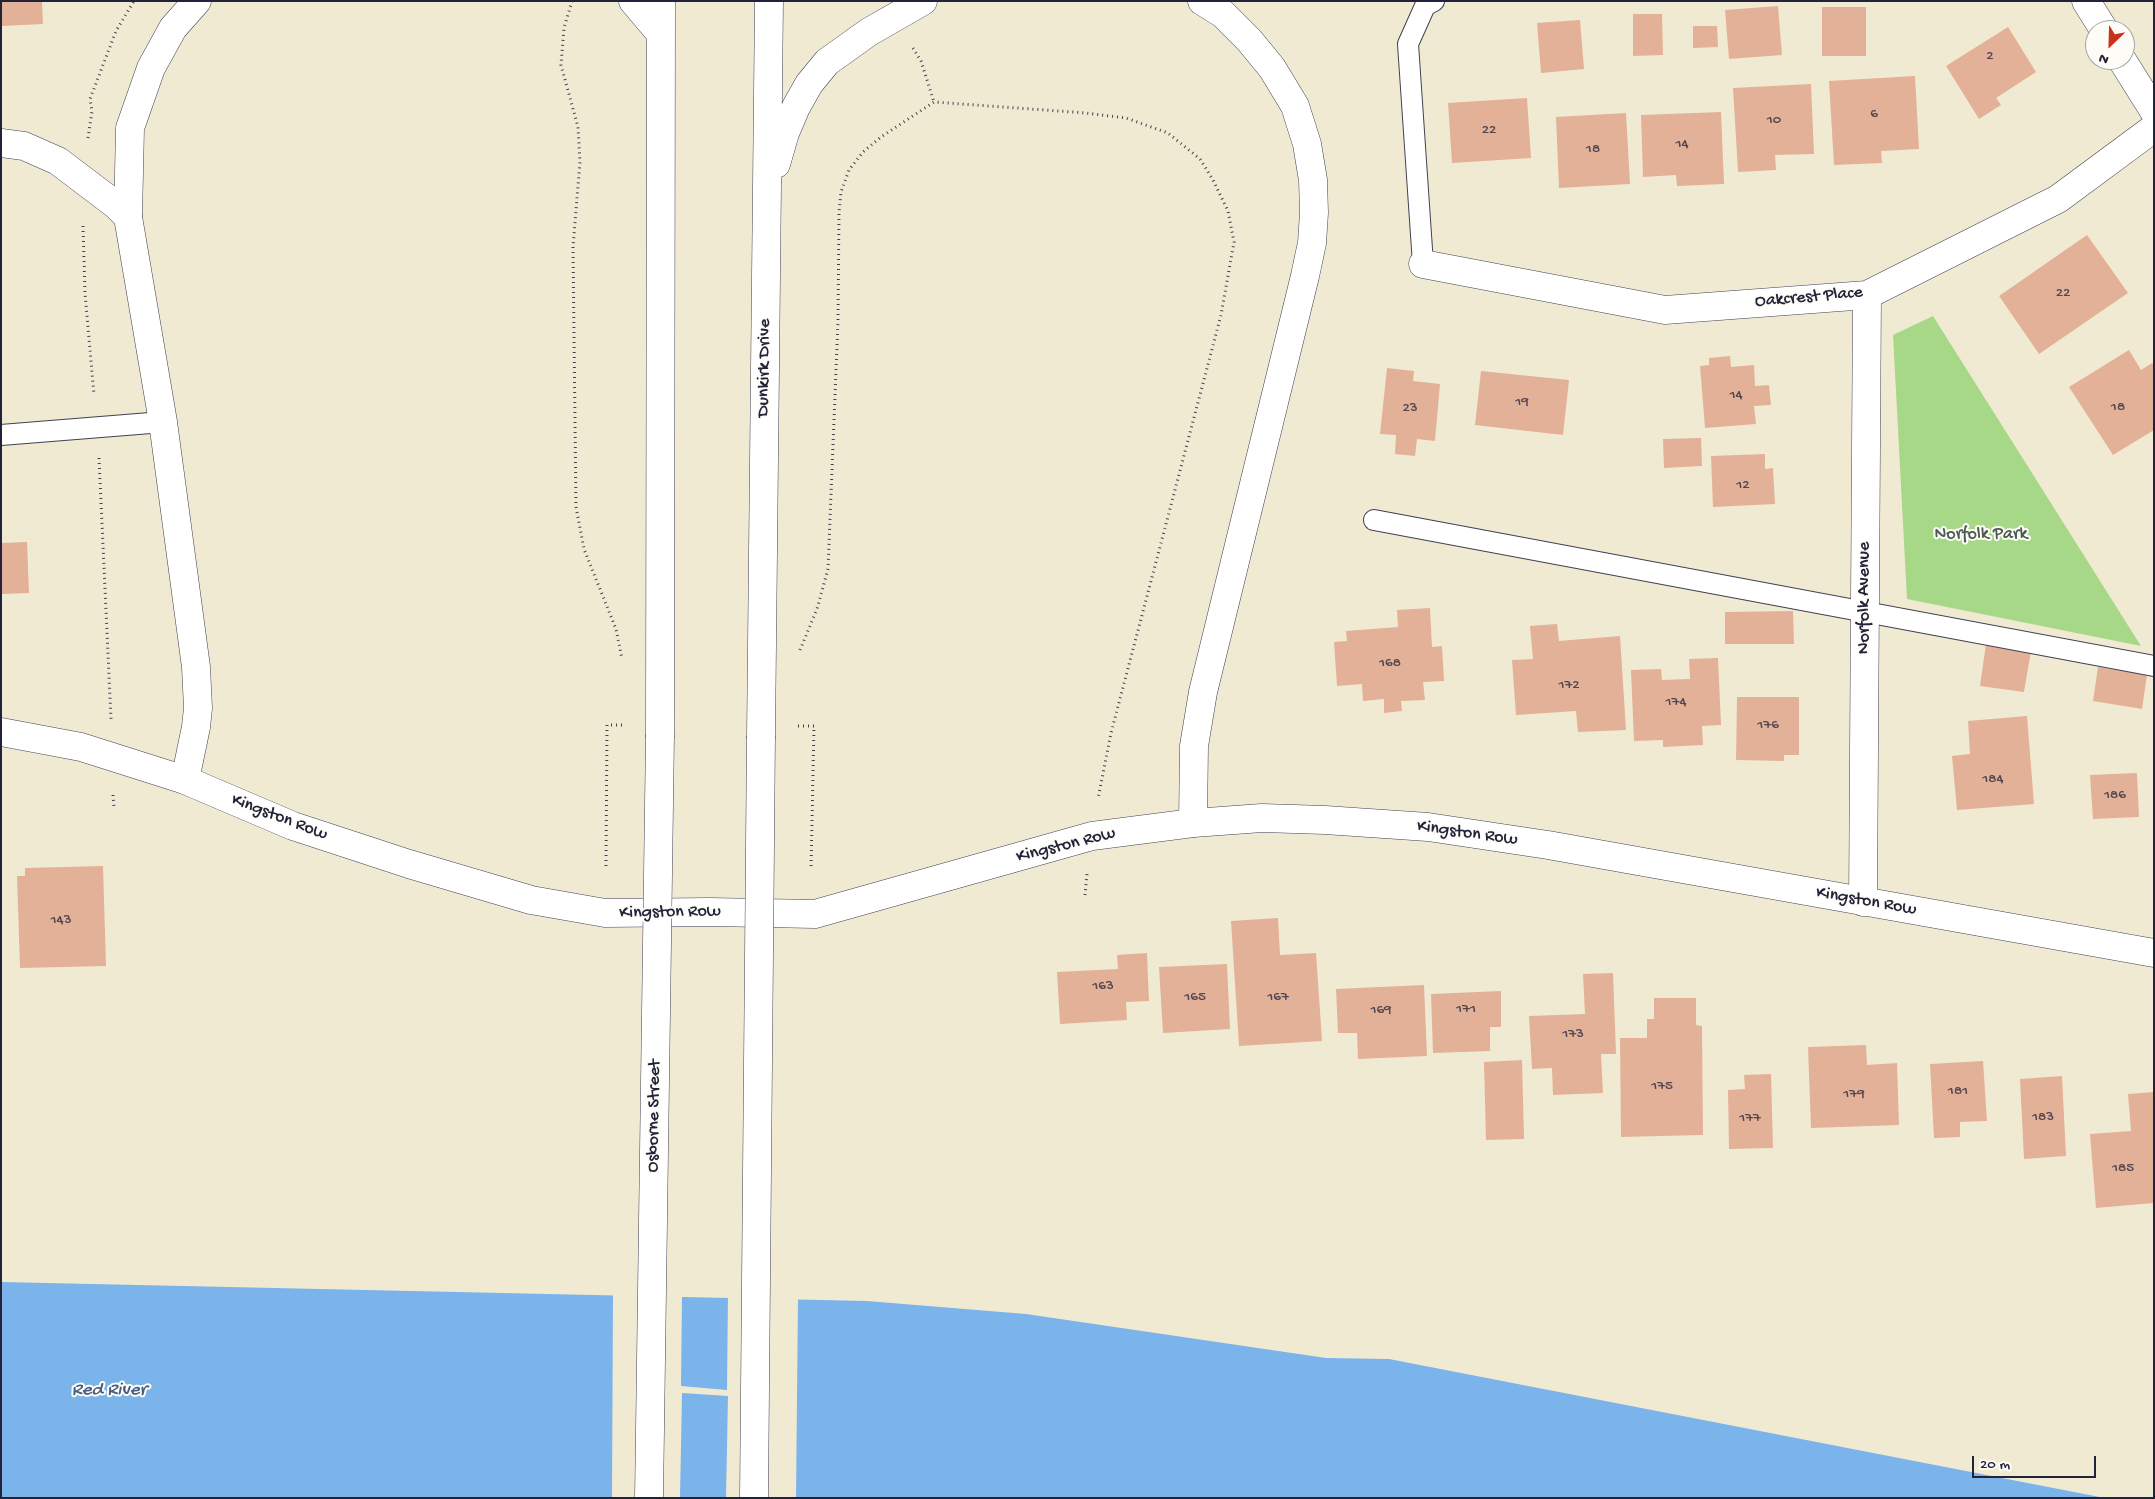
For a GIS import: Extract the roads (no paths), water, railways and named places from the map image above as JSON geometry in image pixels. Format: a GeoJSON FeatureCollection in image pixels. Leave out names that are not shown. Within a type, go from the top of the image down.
{"type":"FeatureCollection","features":[{"type":"Feature","properties":{"kind":"main road"},"geometry":{"type":"LineString","coordinates":[[185,780],[196,727],[196,667],[163,422],[128,217],[130,128],[151,68],[173,28],[197,1]]}},
{"type":"Feature","properties":{"kind":"main road"},"geometry":{"type":"LineString","coordinates":[[633,1],[660,33]]}},
{"type":"Feature","properties":{"kind":"main road"},"geometry":{"type":"LineString","coordinates":[[660,33],[661,1]]}},
{"type":"Feature","properties":{"kind":"main road","name":"Dunkirk Drive"},"geometry":{"type":"LineString","coordinates":[[754,1498],[769,1]]}},
{"type":"Feature","properties":{"kind":"main road"},"geometry":{"type":"LineString","coordinates":[[767,191],[785,133],[809,84],[828,62],[846,47],[922,1]]}},
{"type":"Feature","properties":{"kind":"main road"},"geometry":{"type":"LineString","coordinates":[[2086,1],[2098,20]]}},
{"type":"Feature","properties":{"kind":"main road"},"geometry":{"type":"LineString","coordinates":[[1193,823],[1194,746],[1203,692],[1305,276],[1312,243],[1314,213],[1313,180],[1307,144],[1295,106],[1272,68],[1220,5]]}},
{"type":"Feature","properties":{"kind":"main road","name":"Osborne Street"},"geometry":{"type":"LineString","coordinates":[[649,1498],[660,735],[660,33]]}},
{"type":"Feature","properties":{"kind":"main road"},"geometry":{"type":"LineString","coordinates":[[2128,70],[2154,111]]}},
{"type":"Feature","properties":{"kind":"main road","name":"Oakcrest Place"},"geometry":{"type":"LineString","coordinates":[[1423,264],[1665,310],[1867,294],[2058,199],[2154,128]]}},
{"type":"Feature","properties":{"kind":"main road"},"geometry":{"type":"LineString","coordinates":[[1,143],[24,146],[58,161],[116,205],[128,217]]}},
{"type":"Feature","properties":{"kind":"main road","name":"Norfolk Avenue"},"geometry":{"type":"LineString","coordinates":[[1863,902],[1867,294]]}},
{"type":"Feature","properties":{"kind":"main road","name":"Kingston Row"},"geometry":{"type":"LineString","coordinates":[[1,732],[81,746],[185,780],[292,826],[409,864],[531,900],[605,913],[815,914],[1092,836],[1193,823],[1262,818],[1428,827],[1557,847],[2154,953]]}},
{"type":"Feature","properties":{"kind":"lane"},"geometry":{"type":"LineString","coordinates":[[1423,264],[1408,44],[1425,6],[1434,1]]}},
{"type":"Feature","properties":{"kind":"lane"},"geometry":{"type":"LineString","coordinates":[[1,435],[163,422]]}},
{"type":"Feature","properties":{"kind":"lane"},"geometry":{"type":"LineString","coordinates":[[1374,520],[1865,610],[2154,666]]}},
{"type":"Feature","properties":{"kind":"water","name":"Red River"},"geometry":{"type":"Polygon","coordinates":[[[1,1282],[867,1301],[1026,1314],[1326,1358],[1389,1359],[2105,1498],[1,1498],[1,1282]]]}},
{"type":"Feature","properties":{"kind":"park label","name":"Norfolk Park"},"geometry":{"type":"Point","coordinates":[1981,535]}}]}
